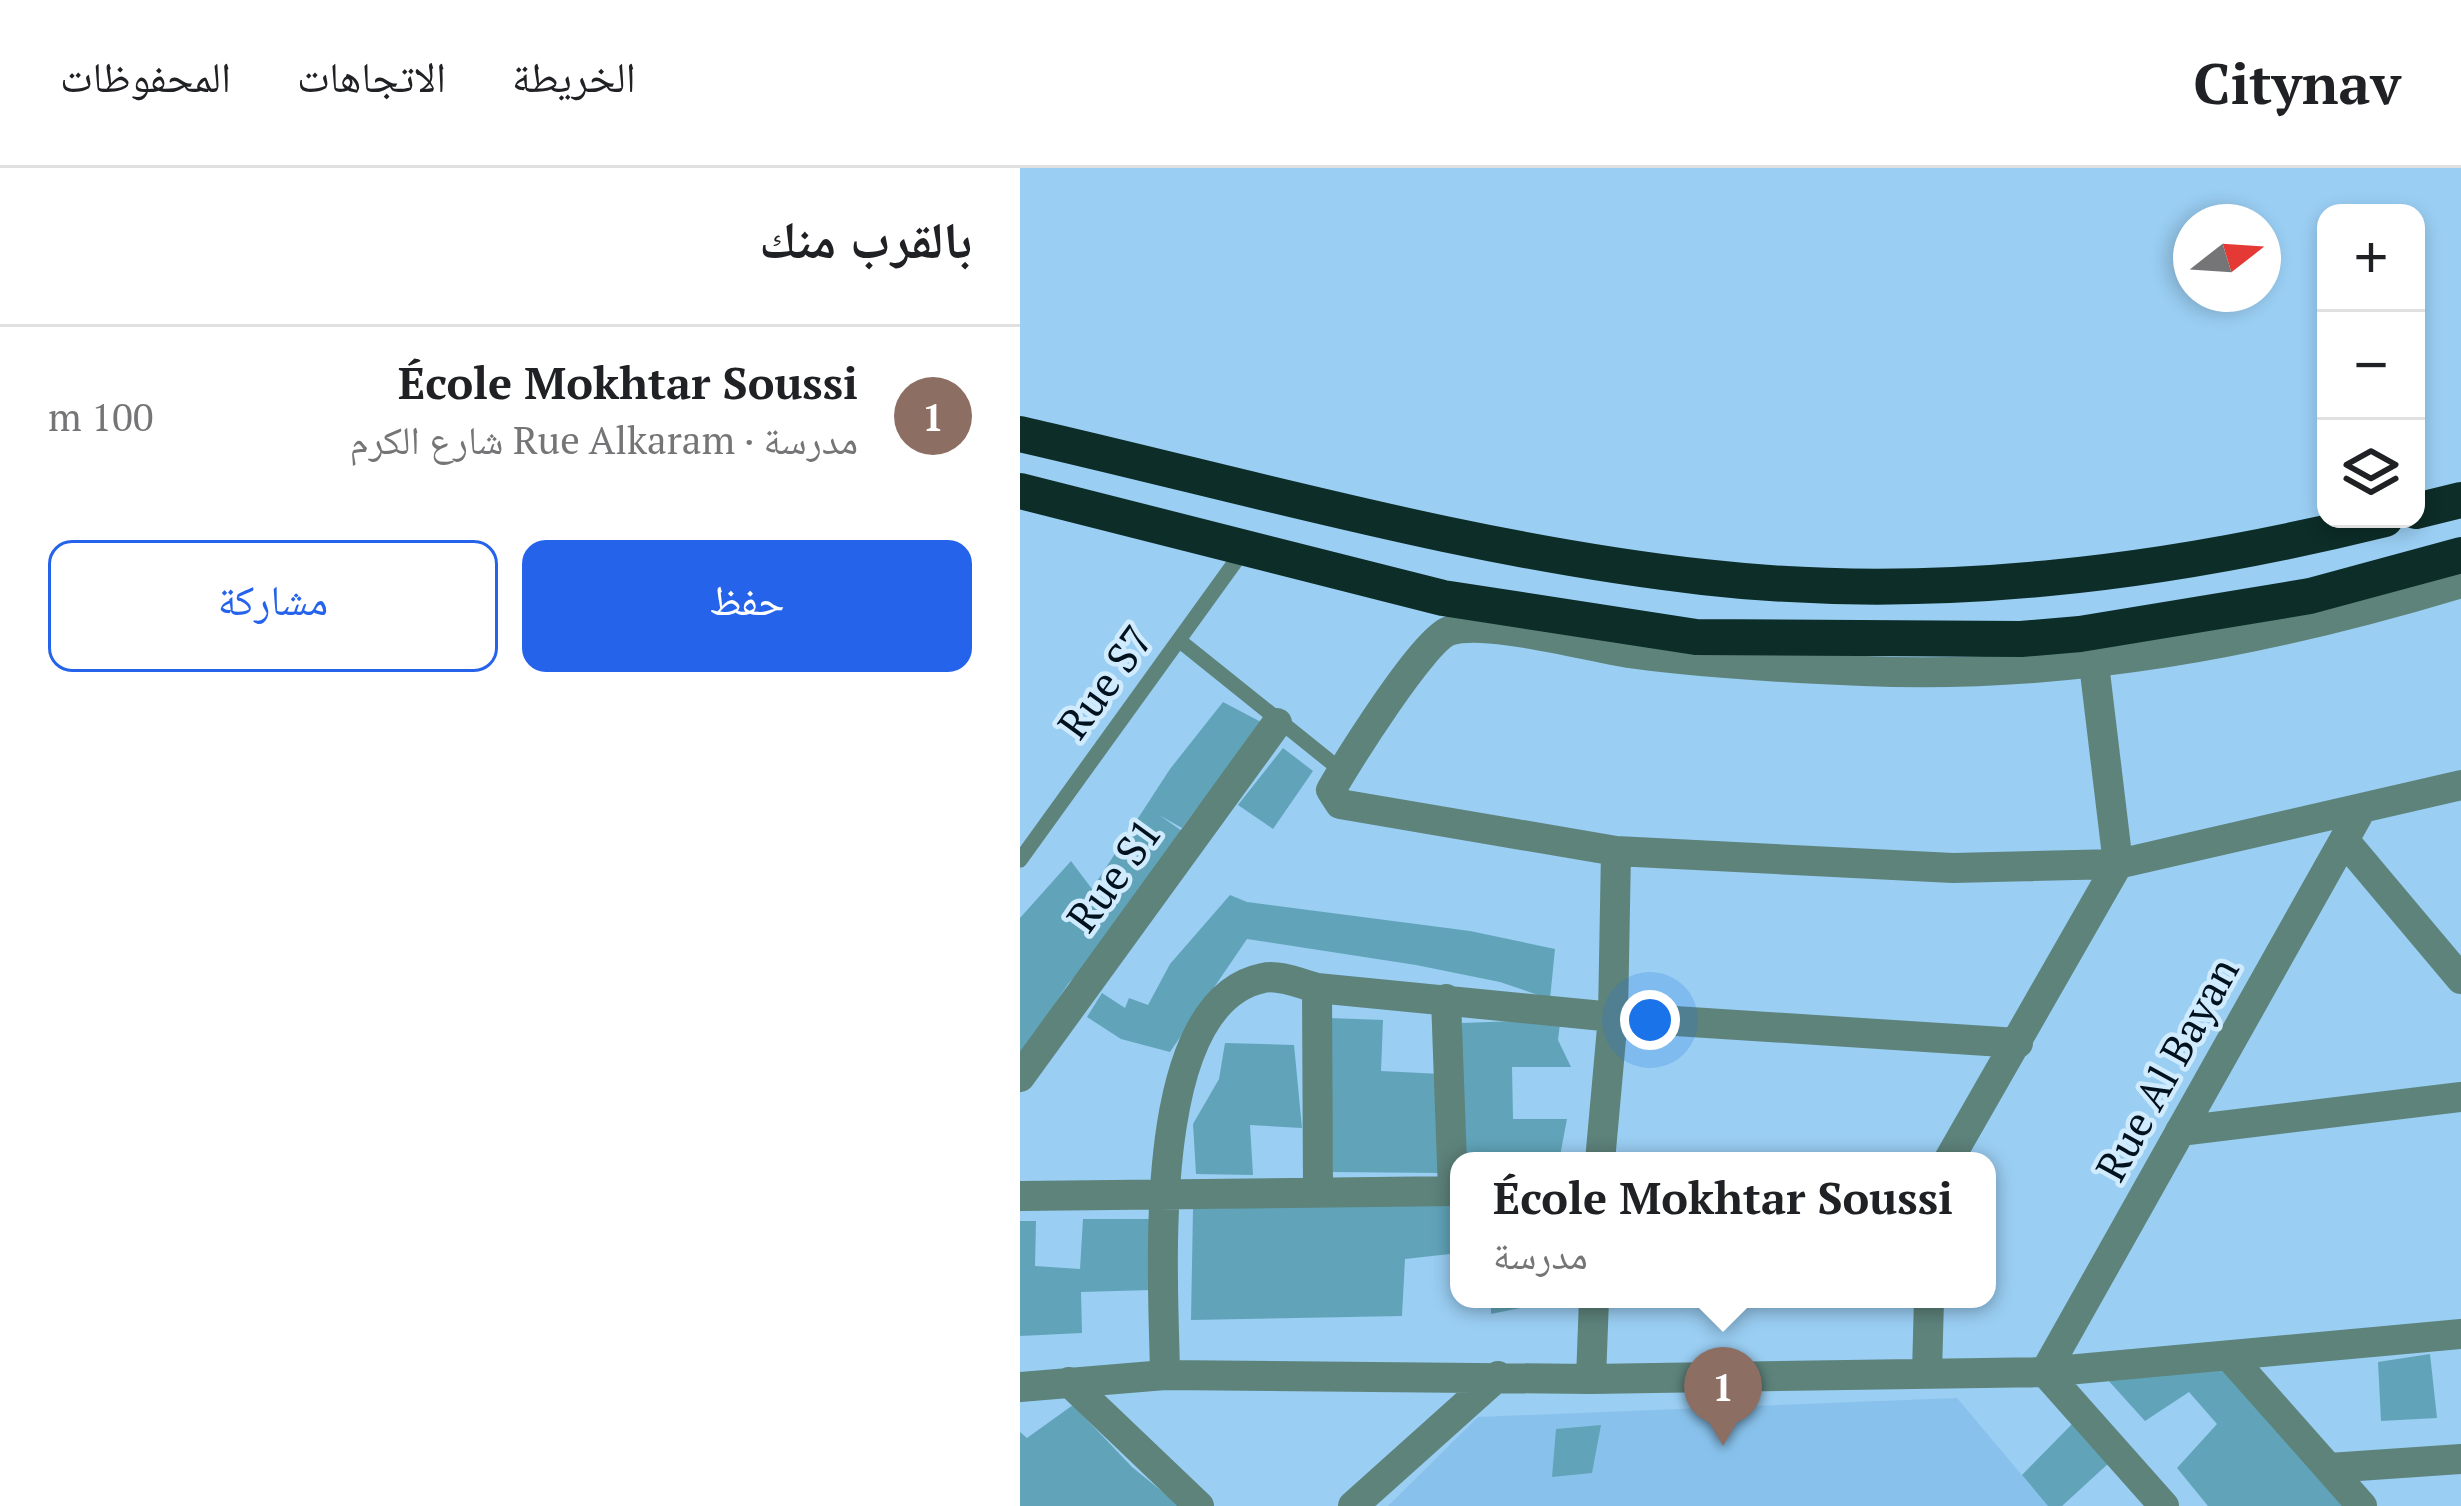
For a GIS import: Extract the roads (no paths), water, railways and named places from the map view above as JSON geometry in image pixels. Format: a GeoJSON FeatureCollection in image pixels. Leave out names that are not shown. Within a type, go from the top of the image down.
{"type":"FeatureCollection","features":[{"type":"Feature","properties":{"kind":"highway"},"geometry":{"type":"LineString","coordinates":[[1020,434],[1452,537],[1684,574],[1790,584],[2017,583],[2270,548],[2349,528]]}},
{"type":"Feature","properties":{"kind":"highway"},"geometry":{"type":"LineString","coordinates":[[1020,491],[1444,598],[1696,637],[2021,639],[2080,634],[2310,596],[2461,555]]}},
{"type":"Feature","properties":{"kind":"highway"},"geometry":{"type":"LineString","coordinates":[[2425,509],[2461,500]]}},
{"type":"Feature","properties":{"kind":"street"},"geometry":{"type":"LineString","coordinates":[[2461,583],[2350,616],[2094,664],[2027,671],[1864,671],[1640,654],[1466,626],[1432,640],[1331,790],[1340,804],[1616,851],[1953,868],[2119,864],[2461,785]]}},
{"type":"Feature","properties":{"kind":"street"},"geometry":{"type":"LineString","coordinates":[[1953,1152],[2119,864],[2094,664]]}},
{"type":"Feature","properties":{"kind":"street","name":"Rue S1"},"geometry":{"type":"LineString","coordinates":[[1020,1077],[1277,723]]}},
{"type":"Feature","properties":{"kind":"street","name":"Rue Al Bayan"},"geometry":{"type":"LineString","coordinates":[[2045,1372],[2362,808]]}},
{"type":"Feature","properties":{"kind":"street"},"geometry":{"type":"LineString","coordinates":[[2344,840],[2461,979]]}},
{"type":"Feature","properties":{"kind":"street"},"geometry":{"type":"LineString","coordinates":[[1601,1152],[1613,1017],[1616,851]]}},
{"type":"Feature","properties":{"kind":"street"},"geometry":{"type":"LineString","coordinates":[[1165,1375],[1164,1190],[1172,1117],[1199,1031],[1252,981],[1269,976],[1317,988],[1613,1017],[2018,1043]]}},
{"type":"Feature","properties":{"kind":"street"},"geometry":{"type":"LineString","coordinates":[[1317,988],[1318,1188]]}},
{"type":"Feature","properties":{"kind":"street"},"geometry":{"type":"LineString","coordinates":[[1446,999],[1454,1152]]}},
{"type":"Feature","properties":{"kind":"street"},"geometry":{"type":"LineString","coordinates":[[2180,1131],[2461,1097]]}},
{"type":"Feature","properties":{"kind":"street"},"geometry":{"type":"LineString","coordinates":[[1020,1196],[1318,1188],[1450,1191]]}},
{"type":"Feature","properties":{"kind":"street"},"geometry":{"type":"LineString","coordinates":[[1591,1378],[1594,1308]]}},
{"type":"Feature","properties":{"kind":"street"},"geometry":{"type":"LineString","coordinates":[[1927,1373],[1929,1308]]}},
{"type":"Feature","properties":{"kind":"street"},"geometry":{"type":"LineString","coordinates":[[1020,1387],[1165,1375],[1591,1378],[2045,1372],[2461,1334]]}},
{"type":"Feature","properties":{"kind":"street"},"geometry":{"type":"LineString","coordinates":[[2230,1357],[2362,1506]]}},
{"type":"Feature","properties":{"kind":"street"},"geometry":{"type":"LineString","coordinates":[[2045,1372],[2164,1506]]}},
{"type":"Feature","properties":{"kind":"street"},"geometry":{"type":"LineString","coordinates":[[1353,1506],[1498,1376]]}},
{"type":"Feature","properties":{"kind":"street"},"geometry":{"type":"LineString","coordinates":[[1069,1382],[1199,1506]]}},
{"type":"Feature","properties":{"kind":"street"},"geometry":{"type":"LineString","coordinates":[[2329,1468],[2461,1459]]}},
{"type":"Feature","properties":{"kind":"lane","name":"Rue S7"},"geometry":{"type":"LineString","coordinates":[[1020,860],[1246,546]]}},
{"type":"Feature","properties":{"kind":"lane"},"geometry":{"type":"LineString","coordinates":[[1180,640],[1342,771]]}},
{"type":"Feature","properties":{"kind":"place","name":"École Mokhtar Soussi"},"geometry":{"type":"Point","coordinates":[1723,1446]}}]}
